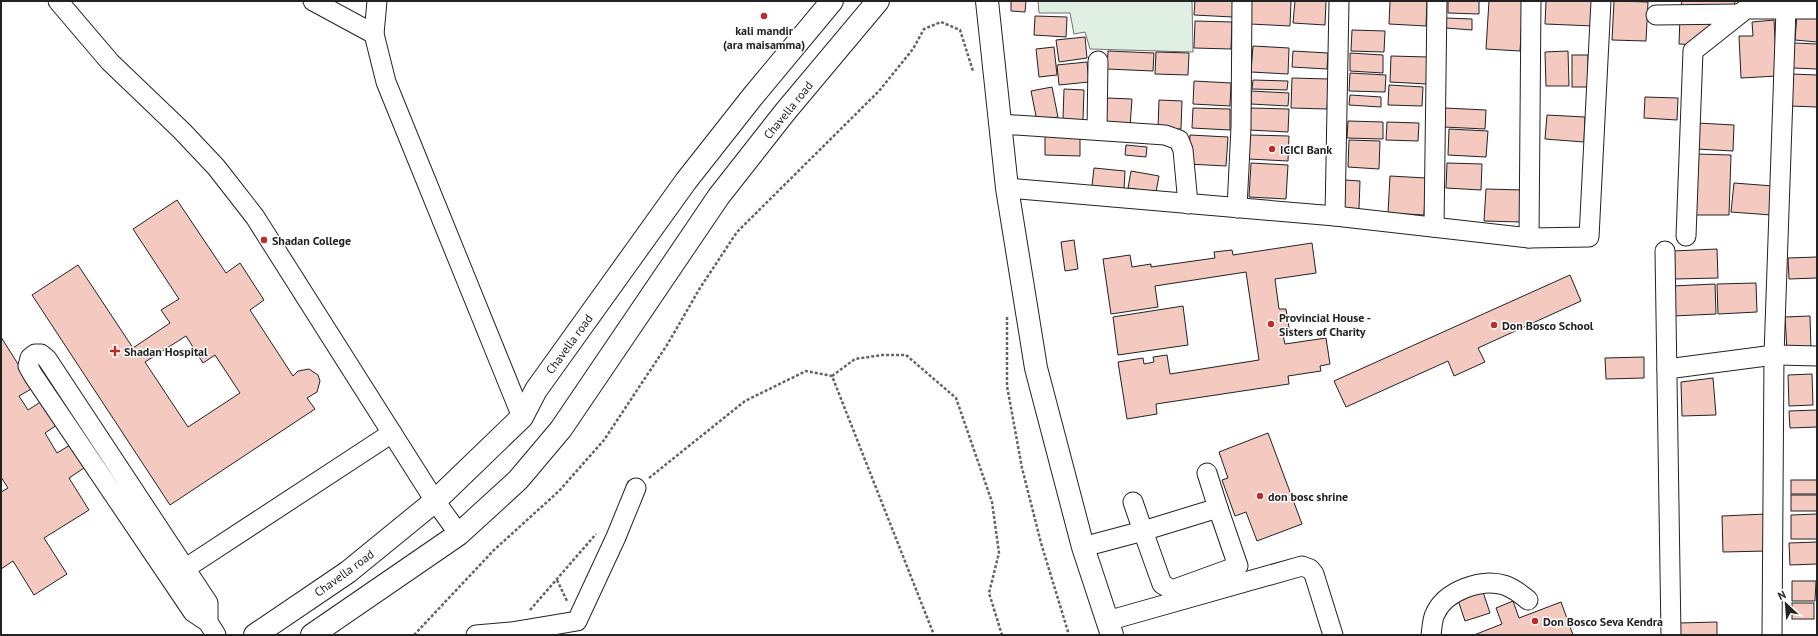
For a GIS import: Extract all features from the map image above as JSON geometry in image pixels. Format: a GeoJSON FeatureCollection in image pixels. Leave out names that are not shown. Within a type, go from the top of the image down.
{"type":"FeatureCollection","features":[{"type":"Feature","properties":{"kind":"main road","name":"Chavella road"},"geometry":{"type":"LineString","coordinates":[[255,635],[348,572],[435,501],[522,417],[536,390],[686,181],[753,96],[832,1]]}},
{"type":"Feature","properties":{"kind":"main road","name":"Chavella road"},"geometry":{"type":"LineString","coordinates":[[312,635],[458,534],[518,480],[561,429],[719,196],[785,112],[878,1]]}},
{"type":"Feature","properties":{"kind":"main road"},"geometry":{"type":"LineString","coordinates":[[987,1],[1007,188],[1036,368],[1083,547],[1109,628]]}},
{"type":"Feature","properties":{"kind":"street"},"geometry":{"type":"LineString","coordinates":[[58,1],[110,62],[182,131],[216,167],[255,217],[392,434],[458,534]]}},
{"type":"Feature","properties":{"kind":"street"},"geometry":{"type":"LineString","coordinates":[[313,1],[374,34]]}},
{"type":"Feature","properties":{"kind":"street"},"geometry":{"type":"LineString","coordinates":[[377,1],[374,34],[386,82],[522,417]]}},
{"type":"Feature","properties":{"kind":"street"},"geometry":{"type":"LineString","coordinates":[[1237,208],[1241,127],[1242,1]]}},
{"type":"Feature","properties":{"kind":"street"},"geometry":{"type":"LineString","coordinates":[[1335,216],[1339,1]]}},
{"type":"Feature","properties":{"kind":"street"},"geometry":{"type":"LineString","coordinates":[[1434,227],[1438,1]]}},
{"type":"Feature","properties":{"kind":"street"},"geometry":{"type":"LineString","coordinates":[[1528,238],[1531,1]]}},
{"type":"Feature","properties":{"kind":"street"},"geometry":{"type":"LineString","coordinates":[[1007,188],[1335,216],[1528,238],[1589,237],[1601,1]]}},
{"type":"Feature","properties":{"kind":"street"},"geometry":{"type":"LineString","coordinates":[[1686,236],[1692,51],[1744,8]]}},
{"type":"Feature","properties":{"kind":"street"},"geometry":{"type":"LineString","coordinates":[[1656,15],[1744,8],[1817,9]]}},
{"type":"Feature","properties":{"kind":"street"},"geometry":{"type":"LineString","coordinates":[[1772,635],[1774,355],[1786,9]]}},
{"type":"Feature","properties":{"kind":"street"},"geometry":{"type":"LineString","coordinates":[[1097,130],[1098,61]]}},
{"type":"Feature","properties":{"kind":"street"},"geometry":{"type":"LineString","coordinates":[[1000,124],[1165,135],[1179,140],[1183,150],[1188,204]]}},
{"type":"Feature","properties":{"kind":"street"},"geometry":{"type":"LineString","coordinates":[[1665,251],[1671,635]]}},
{"type":"Feature","properties":{"kind":"street"},"geometry":{"type":"LineString","coordinates":[[36,354],[41,354],[47,358],[186,568],[206,618],[33,375],[28,366],[30,358],[36,354]]}},
{"type":"Feature","properties":{"kind":"street"},"geometry":{"type":"LineString","coordinates":[[1667,369],[1774,355],[1817,356]]}},
{"type":"Feature","properties":{"kind":"street"},"geometry":{"type":"LineString","coordinates":[[186,568],[392,434]]}},
{"type":"Feature","properties":{"kind":"street"},"geometry":{"type":"LineString","coordinates":[[1133,502],[1136,533],[1162,584],[1172,590],[1238,566],[1207,473]]}},
{"type":"Feature","properties":{"kind":"street"},"geometry":{"type":"LineString","coordinates":[[476,635],[512,632],[577,621],[616,537],[636,488]]}},
{"type":"Feature","properties":{"kind":"street"},"geometry":{"type":"LineString","coordinates":[[1083,547],[1136,533],[1218,508]]}},
{"type":"Feature","properties":{"kind":"street"},"geometry":{"type":"LineString","coordinates":[[1109,628],[1302,566],[1310,569],[1314,574],[1333,635]]}},
{"type":"Feature","properties":{"kind":"street"},"geometry":{"type":"LineString","coordinates":[[1431,635],[1434,614],[1446,598],[1462,589],[1482,584],[1504,585],[1528,600]]}},
{"type":"Feature","properties":{"kind":"path"},"geometry":{"type":"LineString","coordinates":[[414,635],[494,550],[559,491],[604,440],[667,345],[700,288],[737,232],[879,91],[912,49],[924,28],[941,22],[960,30],[973,68],[974,76]]}},
{"type":"Feature","properties":{"kind":"path"},"geometry":{"type":"LineString","coordinates":[[1007,316],[1007,386],[1022,468],[1041,543],[1069,635]]}},
{"type":"Feature","properties":{"kind":"path"},"geometry":{"type":"LineString","coordinates":[[636,488],[744,401],[806,371],[832,376],[855,359],[882,355],[906,355],[956,398],[992,502],[999,553],[989,593],[1002,635]]}},
{"type":"Feature","properties":{"kind":"path"},"geometry":{"type":"LineString","coordinates":[[832,376],[934,635]]}},
{"type":"Feature","properties":{"kind":"path"},"geometry":{"type":"LineString","coordinates":[[512,632],[597,534]]}},
{"type":"Feature","properties":{"kind":"green space"},"geometry":{"type":"Polygon","coordinates":[[[1038,1],[1192,1],[1193,52],[1090,49],[1085,32],[1074,34],[1070,13],[1039,13],[1038,1]]]}},
{"type":"Feature","properties":{"kind":"building"},"geometry":{"type":"Polygon","coordinates":[[[1011,1],[1026,1],[1025,12],[1011,11],[1011,1]]]}},
{"type":"Feature","properties":{"kind":"building"},"geometry":{"type":"Polygon","coordinates":[[[1195,1],[1233,1],[1233,17],[1194,15],[1195,1]]]}},
{"type":"Feature","properties":{"kind":"building"},"geometry":{"type":"Polygon","coordinates":[[[1251,1],[1291,1],[1290,26],[1250,24],[1251,1]]]}},
{"type":"Feature","properties":{"kind":"building"},"geometry":{"type":"Polygon","coordinates":[[[1295,1],[1326,1],[1325,25],[1293,23],[1295,1]]]}},
{"type":"Feature","properties":{"kind":"building"},"geometry":{"type":"Polygon","coordinates":[[[1390,1],[1427,1],[1426,26],[1389,24],[1390,1]]]}},
{"type":"Feature","properties":{"kind":"building"},"geometry":{"type":"Polygon","coordinates":[[[1448,1],[1479,1],[1479,14],[1448,13],[1448,1]]]}},
{"type":"Feature","properties":{"kind":"building"},"geometry":{"type":"Polygon","coordinates":[[[1489,1],[1523,1],[1520,51],[1486,49],[1489,1]]]}},
{"type":"Feature","properties":{"kind":"building"},"geometry":{"type":"Polygon","coordinates":[[[1546,1],[1595,1],[1594,26],[1545,24],[1546,1]]]}},
{"type":"Feature","properties":{"kind":"building"},"geometry":{"type":"Polygon","coordinates":[[[1614,1],[1648,2],[1646,41],[1612,40],[1614,1]]]}},
{"type":"Feature","properties":{"kind":"building"},"geometry":{"type":"Polygon","coordinates":[[[1682,1],[1735,1],[1734,9],[1681,7],[1682,1]]]}},
{"type":"Feature","properties":{"kind":"building"},"geometry":{"type":"Polygon","coordinates":[[[1797,14],[1817,15],[1817,42],[1795,40],[1797,14]]]}},
{"type":"Feature","properties":{"kind":"building"},"geometry":{"type":"Polygon","coordinates":[[[1035,16],[1067,17],[1066,37],[1034,35],[1035,16]]]}},
{"type":"Feature","properties":{"kind":"building"},"geometry":{"type":"Polygon","coordinates":[[[1680,17],[1720,19],[1695,45],[1679,44],[1680,17]]]}},
{"type":"Feature","properties":{"kind":"building"},"geometry":{"type":"Polygon","coordinates":[[[1446,18],[1472,19],[1472,30],[1446,28],[1446,18]]]}},
{"type":"Feature","properties":{"kind":"building"},"geometry":{"type":"Polygon","coordinates":[[[1774,20],[1777,76],[1741,78],[1739,36],[1753,36],[1752,22],[1774,20]]]}},
{"type":"Feature","properties":{"kind":"building"},"geometry":{"type":"Polygon","coordinates":[[[1195,21],[1232,22],[1231,49],[1194,48],[1195,21]]]}},
{"type":"Feature","properties":{"kind":"building"},"geometry":{"type":"Polygon","coordinates":[[[1352,30],[1385,31],[1384,52],[1351,51],[1352,30]]]}},
{"type":"Feature","properties":{"kind":"building"},"geometry":{"type":"Polygon","coordinates":[[[1085,37],[1087,58],[1059,62],[1056,40],[1085,37]]]}},
{"type":"Feature","properties":{"kind":"building"},"geometry":{"type":"Polygon","coordinates":[[[1794,43],[1817,44],[1817,69],[1793,68],[1794,43]]]}},
{"type":"Feature","properties":{"kind":"building"},"geometry":{"type":"Polygon","coordinates":[[[1253,46],[1289,48],[1288,74],[1251,72],[1253,46]]]}},
{"type":"Feature","properties":{"kind":"building"},"geometry":{"type":"Polygon","coordinates":[[[1054,47],[1057,75],[1039,77],[1036,49],[1054,47]]]}},
{"type":"Feature","properties":{"kind":"building"},"geometry":{"type":"Polygon","coordinates":[[[1108,51],[1154,53],[1153,71],[1107,69],[1108,51]]]}},
{"type":"Feature","properties":{"kind":"building"},"geometry":{"type":"Polygon","coordinates":[[[1293,51],[1328,53],[1327,69],[1292,67],[1293,51]]]}},
{"type":"Feature","properties":{"kind":"building"},"geometry":{"type":"Polygon","coordinates":[[[1568,51],[1569,86],[1546,86],[1545,52],[1568,51]]]}},
{"type":"Feature","properties":{"kind":"building"},"geometry":{"type":"Polygon","coordinates":[[[1156,52],[1189,53],[1188,75],[1155,74],[1156,52]]]}},
{"type":"Feature","properties":{"kind":"building"},"geometry":{"type":"Polygon","coordinates":[[[1350,53],[1383,55],[1383,73],[1350,71],[1350,53]]]}},
{"type":"Feature","properties":{"kind":"building"},"geometry":{"type":"Polygon","coordinates":[[[1572,55],[1588,55],[1588,87],[1572,87],[1572,55]]]}},
{"type":"Feature","properties":{"kind":"building"},"geometry":{"type":"Polygon","coordinates":[[[1391,56],[1428,57],[1427,84],[1390,82],[1391,56]]]}},
{"type":"Feature","properties":{"kind":"building"},"geometry":{"type":"Polygon","coordinates":[[[1087,62],[1089,82],[1059,85],[1057,65],[1087,62]]]}},
{"type":"Feature","properties":{"kind":"building"},"geometry":{"type":"Polygon","coordinates":[[[1350,73],[1386,75],[1385,92],[1349,91],[1350,73]]]}},
{"type":"Feature","properties":{"kind":"building"},"geometry":{"type":"Polygon","coordinates":[[[1791,74],[1817,75],[1817,107],[1790,106],[1791,74]]]}},
{"type":"Feature","properties":{"kind":"building"},"geometry":{"type":"Polygon","coordinates":[[[1292,78],[1329,79],[1327,109],[1291,108],[1292,78]]]}},
{"type":"Feature","properties":{"kind":"building"},"geometry":{"type":"Polygon","coordinates":[[[1253,80],[1288,81],[1287,90],[1252,89],[1253,80]]]}},
{"type":"Feature","properties":{"kind":"building"},"geometry":{"type":"Polygon","coordinates":[[[1194,81],[1231,83],[1230,106],[1193,104],[1194,81]]]}},
{"type":"Feature","properties":{"kind":"building"},"geometry":{"type":"Polygon","coordinates":[[[1389,85],[1423,87],[1422,106],[1388,105],[1389,85]]]}},
{"type":"Feature","properties":{"kind":"building"},"geometry":{"type":"Polygon","coordinates":[[[1052,87],[1058,117],[1037,121],[1031,91],[1052,87]]]}},
{"type":"Feature","properties":{"kind":"building"},"geometry":{"type":"Polygon","coordinates":[[[1064,89],[1084,90],[1083,120],[1063,119],[1064,89]]]}},
{"type":"Feature","properties":{"kind":"building"},"geometry":{"type":"Polygon","coordinates":[[[1251,91],[1289,93],[1288,106],[1251,104],[1251,91]]]}},
{"type":"Feature","properties":{"kind":"building"},"geometry":{"type":"Polygon","coordinates":[[[1350,95],[1381,97],[1381,107],[1349,105],[1350,95]]]}},
{"type":"Feature","properties":{"kind":"building"},"geometry":{"type":"Polygon","coordinates":[[[1645,97],[1678,98],[1677,120],[1644,118],[1645,97]]]}},
{"type":"Feature","properties":{"kind":"building"},"geometry":{"type":"Polygon","coordinates":[[[1107,98],[1132,99],[1130,127],[1105,126],[1107,98]]]}},
{"type":"Feature","properties":{"kind":"building"},"geometry":{"type":"Polygon","coordinates":[[[1159,100],[1182,101],[1181,129],[1158,129],[1159,100]]]}},
{"type":"Feature","properties":{"kind":"building"},"geometry":{"type":"Polygon","coordinates":[[[1193,108],[1230,109],[1230,130],[1192,128],[1193,108]]]}},
{"type":"Feature","properties":{"kind":"building"},"geometry":{"type":"Polygon","coordinates":[[[1251,108],[1289,109],[1288,132],[1249,130],[1251,108]]]}},
{"type":"Feature","properties":{"kind":"building"},"geometry":{"type":"Polygon","coordinates":[[[1445,108],[1486,110],[1485,129],[1444,127],[1445,108]]]}},
{"type":"Feature","properties":{"kind":"building"},"geometry":{"type":"Polygon","coordinates":[[[1547,115],[1585,117],[1584,142],[1545,139],[1547,115]]]}},
{"type":"Feature","properties":{"kind":"building"},"geometry":{"type":"Polygon","coordinates":[[[1348,121],[1383,122],[1383,139],[1347,138],[1348,121]]]}},
{"type":"Feature","properties":{"kind":"building"},"geometry":{"type":"Polygon","coordinates":[[[1387,122],[1419,123],[1418,141],[1386,140],[1387,122]]]}},
{"type":"Feature","properties":{"kind":"building"},"geometry":{"type":"Polygon","coordinates":[[[1697,123],[1734,125],[1733,151],[1696,149],[1697,123]]]}},
{"type":"Feature","properties":{"kind":"building"},"geometry":{"type":"Polygon","coordinates":[[[1449,129],[1488,131],[1486,157],[1448,155],[1449,129]]]}},
{"type":"Feature","properties":{"kind":"building"},"geometry":{"type":"Polygon","coordinates":[[[1045,132],[1080,132],[1080,156],[1045,155],[1045,132]]]}},
{"type":"Feature","properties":{"kind":"building"},"geometry":{"type":"Polygon","coordinates":[[[1190,135],[1228,137],[1226,166],[1188,164],[1190,135]]]}},
{"type":"Feature","properties":{"kind":"building"},"geometry":{"type":"Polygon","coordinates":[[[1250,135],[1289,136],[1288,161],[1249,159],[1250,135]]]}},
{"type":"Feature","properties":{"kind":"building"},"geometry":{"type":"Polygon","coordinates":[[[1349,140],[1380,141],[1379,169],[1348,167],[1349,140]]]}},
{"type":"Feature","properties":{"kind":"building"},"geometry":{"type":"Polygon","coordinates":[[[1126,145],[1147,147],[1146,157],[1125,155],[1126,145]]]}},
{"type":"Feature","properties":{"kind":"building"},"geometry":{"type":"Polygon","coordinates":[[[1695,154],[1731,155],[1729,215],[1694,215],[1695,154]]]}},
{"type":"Feature","properties":{"kind":"building"},"geometry":{"type":"Polygon","coordinates":[[[1251,163],[1288,165],[1286,199],[1249,197],[1251,163]]]}},
{"type":"Feature","properties":{"kind":"building"},"geometry":{"type":"Polygon","coordinates":[[[1447,163],[1482,164],[1481,190],[1446,188],[1447,163]]]}},
{"type":"Feature","properties":{"kind":"building"},"geometry":{"type":"Polygon","coordinates":[[[1094,168],[1125,171],[1124,189],[1092,186],[1094,168]]]}},
{"type":"Feature","properties":{"kind":"building"},"geometry":{"type":"Polygon","coordinates":[[[1131,171],[1159,176],[1156,192],[1128,188],[1131,171]]]}},
{"type":"Feature","properties":{"kind":"building"},"geometry":{"type":"Polygon","coordinates":[[[1390,176],[1426,178],[1424,215],[1388,213],[1390,176]]]}},
{"type":"Feature","properties":{"kind":"building"},"geometry":{"type":"Polygon","coordinates":[[[1345,180],[1360,181],[1359,209],[1344,209],[1345,180]]]}},
{"type":"Feature","properties":{"kind":"building"},"geometry":{"type":"Polygon","coordinates":[[[1734,183],[1773,186],[1771,215],[1731,212],[1734,183]]]}},
{"type":"Feature","properties":{"kind":"building"},"geometry":{"type":"Polygon","coordinates":[[[1486,189],[1522,190],[1521,222],[1484,221],[1486,189]]]}},
{"type":"Feature","properties":{"kind":"building","name":"Shadan Hospital"},"geometry":{"type":"Polygon","coordinates":[[[177,200],[226,273],[240,263],[264,300],[250,310],[293,376],[298,371],[309,369],[318,375],[320,381],[317,392],[307,398],[315,409],[170,505],[32,295],[78,265],[133,348],[170,323],[161,310],[179,299],[133,229],[177,200]],[[186,336],[145,362],[188,427],[240,393],[215,355],[203,363],[186,336]]]}},
{"type":"Feature","properties":{"kind":"building"},"geometry":{"type":"Polygon","coordinates":[[[1074,240],[1078,269],[1065,271],[1061,242],[1074,240]]]}},
{"type":"Feature","properties":{"kind":"building","name":"Provincial House - Sisters of Charity"},"geometry":{"type":"Polygon","coordinates":[[[1312,243],[1316,273],[1275,279],[1279,309],[1286,309],[1290,334],[1283,335],[1285,344],[1326,338],[1330,364],[1320,366],[1321,371],[1288,376],[1289,384],[1156,404],[1157,414],[1127,419],[1118,362],[1143,358],[1144,364],[1154,362],[1153,357],[1167,355],[1170,374],[1259,360],[1246,272],[1155,286],[1158,307],[1111,314],[1103,259],[1130,255],[1132,267],[1151,264],[1151,267],[1215,258],[1214,252],[1232,250],[1233,255],[1312,243]]]}},
{"type":"Feature","properties":{"kind":"building"},"geometry":{"type":"Polygon","coordinates":[[[1717,249],[1718,278],[1674,279],[1673,251],[1717,249]]]}},
{"type":"Feature","properties":{"kind":"building"},"geometry":{"type":"Polygon","coordinates":[[[1817,257],[1817,278],[1789,279],[1788,258],[1817,257]]]}},
{"type":"Feature","properties":{"kind":"building","name":"Don Bosco School"},"geometry":{"type":"Polygon","coordinates":[[[1570,275],[1581,301],[1478,348],[1485,362],[1454,376],[1448,361],[1346,407],[1334,381],[1570,275]]]}},
{"type":"Feature","properties":{"kind":"building"},"geometry":{"type":"Polygon","coordinates":[[[1756,283],[1757,312],[1718,314],[1717,284],[1756,283]]]}},
{"type":"Feature","properties":{"kind":"building"},"geometry":{"type":"Polygon","coordinates":[[[1715,284],[1716,314],[1673,316],[1672,286],[1715,284]]]}},
{"type":"Feature","properties":{"kind":"building"},"geometry":{"type":"Polygon","coordinates":[[[1183,306],[1188,345],[1118,355],[1113,317],[1183,306]]]}},
{"type":"Feature","properties":{"kind":"building"},"geometry":{"type":"Polygon","coordinates":[[[1810,316],[1811,350],[1787,351],[1785,317],[1810,316]]]}},
{"type":"Feature","properties":{"kind":"building"},"geometry":{"type":"Polygon","coordinates":[[[1,337],[33,388],[19,396],[28,410],[42,401],[57,425],[45,433],[57,453],[70,445],[84,468],[69,478],[89,510],[44,538],[67,574],[34,595],[13,561],[1,569],[1,492],[8,488],[1,477],[1,337]]]}},
{"type":"Feature","properties":{"kind":"building"},"geometry":{"type":"Polygon","coordinates":[[[1644,357],[1644,378],[1606,379],[1605,358],[1644,357]]]}},
{"type":"Feature","properties":{"kind":"building"},"geometry":{"type":"Polygon","coordinates":[[[1812,374],[1813,405],[1789,406],[1788,375],[1812,374]]]}},
{"type":"Feature","properties":{"kind":"building"},"geometry":{"type":"Polygon","coordinates":[[[1713,378],[1716,415],[1682,416],[1681,382],[1713,378]]]}},
{"type":"Feature","properties":{"kind":"building"},"geometry":{"type":"Polygon","coordinates":[[[1817,410],[1817,427],[1790,428],[1789,411],[1817,410]]]}},
{"type":"Feature","properties":{"kind":"building","name":"don bosc shrine"},"geometry":{"type":"Polygon","coordinates":[[[1268,433],[1302,524],[1257,541],[1246,512],[1235,516],[1222,480],[1228,478],[1219,452],[1268,433]]]}},
{"type":"Feature","properties":{"kind":"building"},"geometry":{"type":"Polygon","coordinates":[[[1791,480],[1817,480],[1817,494],[1791,494],[1791,480]]]}},
{"type":"Feature","properties":{"kind":"building"},"geometry":{"type":"Polygon","coordinates":[[[1791,495],[1817,495],[1817,511],[1791,511],[1791,495]]]}},
{"type":"Feature","properties":{"kind":"building"},"geometry":{"type":"Polygon","coordinates":[[[1766,514],[1767,551],[1723,552],[1722,516],[1766,514]]]}},
{"type":"Feature","properties":{"kind":"building"},"geometry":{"type":"Polygon","coordinates":[[[1817,514],[1817,539],[1791,539],[1791,515],[1817,514]]]}},
{"type":"Feature","properties":{"kind":"building"},"geometry":{"type":"Polygon","coordinates":[[[1817,542],[1817,564],[1790,565],[1789,543],[1817,542]]]}},
{"type":"Feature","properties":{"kind":"building"},"geometry":{"type":"Polygon","coordinates":[[[1792,581],[1816,581],[1815,601],[1792,601],[1792,581]]]}},
{"type":"Feature","properties":{"kind":"building"},"geometry":{"type":"Polygon","coordinates":[[[1483,592],[1490,613],[1465,621],[1458,600],[1483,592]]]}},
{"type":"Feature","properties":{"kind":"building","name":"Don Bosco Seva Kendra"},"geometry":{"type":"Polygon","coordinates":[[[1513,601],[1519,618],[1561,602],[1573,635],[1474,635],[1502,624],[1496,608],[1513,601]]]}},
{"type":"Feature","properties":{"kind":"building"},"geometry":{"type":"Polygon","coordinates":[[[1792,603],[1814,603],[1814,619],[1792,619],[1792,603]]]}},
{"type":"Feature","properties":{"kind":"building"},"geometry":{"type":"Polygon","coordinates":[[[1717,622],[1717,635],[1679,635],[1678,623],[1717,622]]]}},
{"type":"Feature","properties":{"kind":"place","name":"kali mandir (ara maisamma)"},"geometry":{"type":"Point","coordinates":[764,16]}},
{"type":"Feature","properties":{"kind":"place","name":"ICICI Bank"},"geometry":{"type":"Point","coordinates":[1272,149]}},
{"type":"Feature","properties":{"kind":"place","name":"Shadan College"},"geometry":{"type":"Point","coordinates":[264,240]}},
{"type":"Feature","properties":{"kind":"place","name":"Provincial House - Sisters of Charity"},"geometry":{"type":"Point","coordinates":[1271,324]}},
{"type":"Feature","properties":{"kind":"place","name":"Don Bosco School"},"geometry":{"type":"Point","coordinates":[1494,325]}},
{"type":"Feature","properties":{"kind":"place","name":"Shadan Hospital"},"geometry":{"type":"Point","coordinates":[115,351]}},
{"type":"Feature","properties":{"kind":"place","name":"don bosc shrine"},"geometry":{"type":"Point","coordinates":[1260,496]}},
{"type":"Feature","properties":{"kind":"place","name":"Don Bosco Seva Kendra"},"geometry":{"type":"Point","coordinates":[1535,621]}}]}
